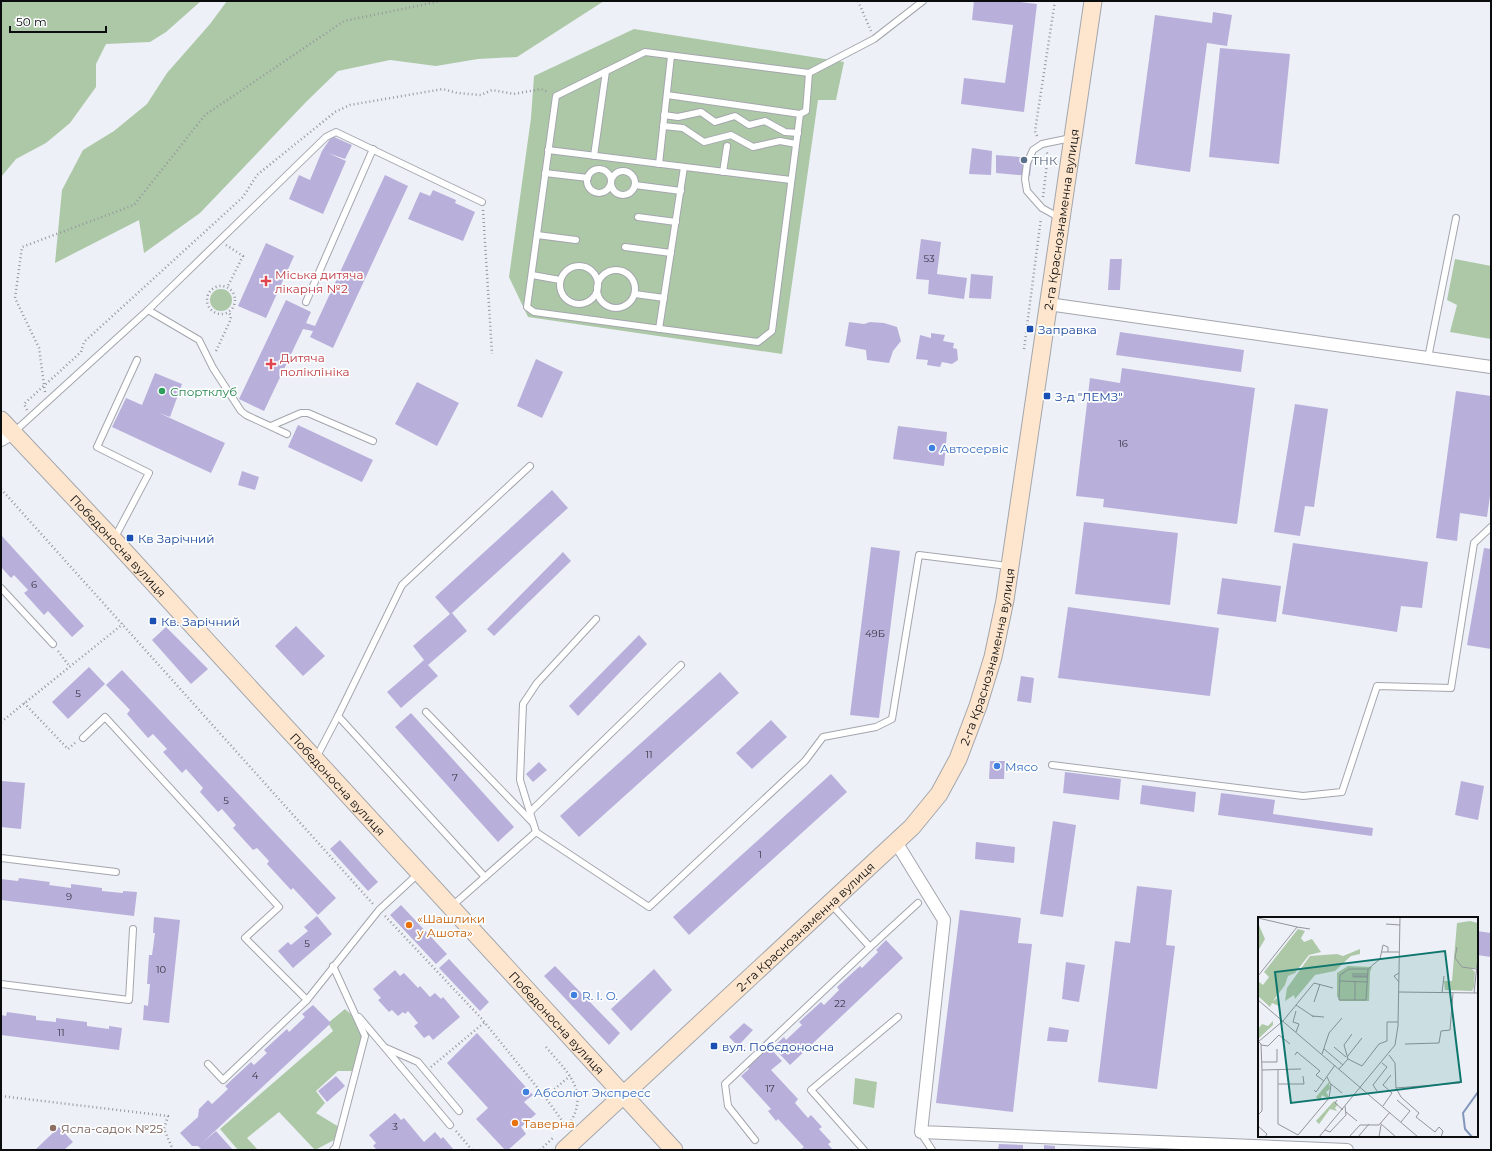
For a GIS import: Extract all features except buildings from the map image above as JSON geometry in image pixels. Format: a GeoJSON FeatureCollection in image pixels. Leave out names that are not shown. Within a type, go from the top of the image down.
{"type":"FeatureCollection","features":[{"type":"Feature","properties":{"kind":"street","name":"2-га Краснознаменна вулиця"},"geometry":{"type":"LineString","coordinates":[[564,1150],[912,827],[939,794],[958,759],[978,706],[993,656],[1005,600],[1093,1]]}},
{"type":"Feature","properties":{"kind":"street"},"geometry":{"type":"LineString","coordinates":[[1048,304],[1491,367]]}},
{"type":"Feature","properties":{"kind":"street","name":"Победоносна вулиця"},"geometry":{"type":"LineString","coordinates":[[1,420],[7,437],[114,540],[674,1150]]}},
{"type":"Feature","properties":{"kind":"street"},"geometry":{"type":"LineString","coordinates":[[896,842],[944,920],[921,1132],[1347,1150]]}},
{"type":"Feature","properties":{"kind":"lane"},"geometry":{"type":"LineString","coordinates":[[800,114],[772,331],[758,342],[534,312],[527,307],[556,96],[645,52],[809,73],[874,39],[923,1]]}},
{"type":"Feature","properties":{"kind":"lane"},"geometry":{"type":"LineString","coordinates":[[659,164],[671,56]]}},
{"type":"Feature","properties":{"kind":"lane"},"geometry":{"type":"LineString","coordinates":[[594,156],[606,72]]}},
{"type":"Feature","properties":{"kind":"lane"},"geometry":{"type":"LineString","coordinates":[[667,95],[800,114],[806,111],[809,73]]}},
{"type":"Feature","properties":{"kind":"lane"},"geometry":{"type":"LineString","coordinates":[[664,115],[678,117],[701,112],[715,122],[735,116],[749,125],[765,121],[785,132],[798,133]]}},
{"type":"Feature","properties":{"kind":"lane"},"geometry":{"type":"LineString","coordinates":[[663,126],[682,128],[704,142],[731,135],[753,147],[780,141],[796,144]]}},
{"type":"Feature","properties":{"kind":"lane"},"geometry":{"type":"LineString","coordinates":[[7,437],[148,310],[326,137],[336,132],[482,202]]}},
{"type":"Feature","properties":{"kind":"lane"},"geometry":{"type":"LineString","coordinates":[[1061,218],[1042,208],[1027,191],[1025,179],[1026,163],[1033,150],[1042,144],[1073,137]]}},
{"type":"Feature","properties":{"kind":"lane"},"geometry":{"type":"LineString","coordinates":[[722,172],[727,146]]}},
{"type":"Feature","properties":{"kind":"lane"},"geometry":{"type":"LineString","coordinates":[[306,302],[373,149]]}},
{"type":"Feature","properties":{"kind":"lane"},"geometry":{"type":"LineString","coordinates":[[548,150],[792,180]]}},
{"type":"Feature","properties":{"kind":"lane"},"geometry":{"type":"LineString","coordinates":[[659,329],[684,167]]}},
{"type":"Feature","properties":{"kind":"lane"},"geometry":{"type":"LineString","coordinates":[[612,180],[609,188],[602,192],[598,192],[594,191],[589,186],[588,178],[591,172],[598,169],[606,171],[609,173],[612,180],[611,184],[615,191],[621,195],[625,195],[632,191],[635,184],[634,177],[627,172],[619,172],[612,180]]}},
{"type":"Feature","properties":{"kind":"lane"},"geometry":{"type":"LineString","coordinates":[[545,174],[588,178]]}},
{"type":"Feature","properties":{"kind":"lane"},"geometry":{"type":"LineString","coordinates":[[635,184],[681,191]]}},
{"type":"Feature","properties":{"kind":"lane"},"geometry":{"type":"LineString","coordinates":[[638,217],[676,222]]}},
{"type":"Feature","properties":{"kind":"lane"},"geometry":{"type":"LineString","coordinates":[[1428,358],[1456,218]]}},
{"type":"Feature","properties":{"kind":"lane"},"geometry":{"type":"LineString","coordinates":[[537,235],[576,240]]}},
{"type":"Feature","properties":{"kind":"lane"},"geometry":{"type":"LineString","coordinates":[[625,247],[671,253]]}},
{"type":"Feature","properties":{"kind":"lane"},"geometry":{"type":"LineString","coordinates":[[578,265],[590,269],[595,273],[598,285],[597,291],[589,301],[576,304],[564,298],[559,286],[560,280],[566,269],[578,265]]}},
{"type":"Feature","properties":{"kind":"lane"},"geometry":{"type":"LineString","coordinates":[[614,270],[620,271],[630,277],[634,282],[635,294],[627,305],[621,308],[615,308],[603,303],[599,298],[597,291],[598,285],[604,275],[614,270]]}},
{"type":"Feature","properties":{"kind":"lane"},"geometry":{"type":"LineString","coordinates":[[532,275],[560,280]]}},
{"type":"Feature","properties":{"kind":"lane"},"geometry":{"type":"LineString","coordinates":[[635,294],[664,298]]}},
{"type":"Feature","properties":{"kind":"lane"},"geometry":{"type":"LineString","coordinates":[[148,310],[199,340],[213,368],[241,411],[246,415],[288,434]]}},
{"type":"Feature","properties":{"kind":"lane"},"geometry":{"type":"LineString","coordinates":[[114,540],[149,473],[97,447],[137,360]]}},
{"type":"Feature","properties":{"kind":"lane"},"geometry":{"type":"LineString","coordinates":[[271,426],[302,413],[308,413],[373,441]]}},
{"type":"Feature","properties":{"kind":"lane"},"geometry":{"type":"LineString","coordinates":[[315,759],[338,716],[402,585],[530,466]]}},
{"type":"Feature","properties":{"kind":"lane"},"geometry":{"type":"LineString","coordinates":[[1052,764],[1303,796],[1342,792],[1377,686],[1451,688],[1474,543],[1491,527]]}},
{"type":"Feature","properties":{"kind":"lane"},"geometry":{"type":"LineString","coordinates":[[596,618],[537,683],[522,704],[520,780],[536,832],[649,907],[805,761],[823,737],[876,727],[892,719],[919,555],[1010,567]]}},
{"type":"Feature","properties":{"kind":"lane"},"geometry":{"type":"LineString","coordinates":[[1,588],[53,644]]}},
{"type":"Feature","properties":{"kind":"lane"},"geometry":{"type":"LineString","coordinates":[[530,812],[681,664]]}},
{"type":"Feature","properties":{"kind":"lane"},"geometry":{"type":"LineString","coordinates":[[426,712],[534,824]]}},
{"type":"Feature","properties":{"kind":"lane"},"geometry":{"type":"LineString","coordinates":[[338,716],[485,877]]}},
{"type":"Feature","properties":{"kind":"lane"},"geometry":{"type":"LineString","coordinates":[[83,738],[105,717],[279,907],[245,938],[306,1000]]}},
{"type":"Feature","properties":{"kind":"lane"},"geometry":{"type":"LineString","coordinates":[[451,907],[536,832]]}},
{"type":"Feature","properties":{"kind":"lane"},"geometry":{"type":"LineString","coordinates":[[1,858],[116,872]]}},
{"type":"Feature","properties":{"kind":"lane"},"geometry":{"type":"LineString","coordinates":[[208,1064],[223,1080],[306,1000],[378,910],[419,873]]}},
{"type":"Feature","properties":{"kind":"lane"},"geometry":{"type":"LineString","coordinates":[[831,903],[870,947]]}},
{"type":"Feature","properties":{"kind":"lane"},"geometry":{"type":"LineString","coordinates":[[755,1140],[728,1106],[725,1084],[918,903]]}},
{"type":"Feature","properties":{"kind":"lane"},"geometry":{"type":"LineString","coordinates":[[1,984],[130,1000],[134,930]]}},
{"type":"Feature","properties":{"kind":"lane"},"geometry":{"type":"LineString","coordinates":[[333,966],[365,1036],[336,1147],[333,1150]]}},
{"type":"Feature","properties":{"kind":"lane"},"geometry":{"type":"LineString","coordinates":[[354,1011],[450,1125]]}},
{"type":"Feature","properties":{"kind":"lane"},"geometry":{"type":"LineString","coordinates":[[864,1150],[811,1090],[898,1017]]}},
{"type":"Feature","properties":{"kind":"lane"},"geometry":{"type":"LineString","coordinates":[[384,1048],[418,1062],[459,1111]]}},
{"type":"Feature","properties":{"kind":"lane"},"geometry":{"type":"LineString","coordinates":[[921,1132],[932,1150]]}},
{"type":"Feature","properties":{"kind":"path"},"geometry":{"type":"LineString","coordinates":[[47,402],[39,348],[15,298],[22,247],[134,205],[205,115],[344,21],[441,1]]}},
{"type":"Feature","properties":{"kind":"path"},"geometry":{"type":"LineString","coordinates":[[858,1],[874,39]]}},
{"type":"Feature","properties":{"kind":"path"},"geometry":{"type":"LineString","coordinates":[[1024,349],[1048,155],[1035,131],[1055,1]]}},
{"type":"Feature","properties":{"kind":"path"},"geometry":{"type":"LineString","coordinates":[[482,202],[492,354]]}},
{"type":"Feature","properties":{"kind":"path"},"geometry":{"type":"LineString","coordinates":[[220,240],[243,256],[227,288]]}},
{"type":"Feature","properties":{"kind":"path"},"geometry":{"type":"LineString","coordinates":[[223,287],[227,288],[234,294],[235,298],[233,307],[229,312],[222,314],[214,312],[208,305],[208,296],[214,289],[223,287]]}},
{"type":"Feature","properties":{"kind":"path"},"geometry":{"type":"LineString","coordinates":[[216,351],[230,321],[231,317],[229,312]]}},
{"type":"Feature","properties":{"kind":"path"},"geometry":{"type":"LineString","coordinates":[[1,489],[378,910],[485,1022],[545,1097],[566,1126]]}},
{"type":"Feature","properties":{"kind":"path"},"geometry":{"type":"LineString","coordinates":[[1,722],[123,624]]}},
{"type":"Feature","properties":{"kind":"path"},"geometry":{"type":"LineString","coordinates":[[53,644],[70,667]]}},
{"type":"Feature","properties":{"kind":"path"},"geometry":{"type":"LineString","coordinates":[[24,704],[68,749],[83,738]]}},
{"type":"Feature","properties":{"kind":"path"},"geometry":{"type":"LineString","coordinates":[[426,1071],[485,1022]]}},
{"type":"Feature","properties":{"kind":"path"},"geometry":{"type":"LineString","coordinates":[[546,1047],[573,1080],[577,1092],[577,1102],[571,1122],[562,1130]]}},
{"type":"Feature","properties":{"kind":"path"},"geometry":{"type":"LineString","coordinates":[[545,1097],[570,1076]]}},
{"type":"Feature","properties":{"kind":"path"},"geometry":{"type":"LineString","coordinates":[[1,1096],[168,1116],[164,1129],[173,1150]]}},
{"type":"Feature","properties":{"kind":"path"},"geometry":{"type":"LineString","coordinates":[[450,1125],[472,1150]]}},
{"type":"Feature","properties":{"kind":"path"},"geometry":{"type":"LineString","coordinates":[[540,1150],[559,1133]]}},
{"type":"Feature","properties":{"kind":"green space"},"geometry":{"type":"Polygon","coordinates":[[[1,1],[201,1],[166,32],[150,42],[106,44],[96,64],[96,87],[70,123],[46,143],[16,159],[1,177],[1,1]]]}},
{"type":"Feature","properties":{"kind":"green space"},"geometry":{"type":"Polygon","coordinates":[[[227,1],[604,1],[517,57],[478,59],[436,66],[390,60],[338,71],[307,101],[200,213],[144,253],[139,220],[55,263],[62,190],[83,150],[114,131],[147,104],[167,73],[210,24],[227,1]]]}},
{"type":"Feature","properties":{"kind":"green space"},"geometry":{"type":"Polygon","coordinates":[[[634,29],[844,62],[836,100],[818,100],[782,354],[528,317],[509,277],[531,118],[534,76],[634,29]]]}},
{"type":"Feature","properties":{"kind":"green space"},"geometry":{"type":"Polygon","coordinates":[[[1455,259],[1491,266],[1491,339],[1450,332],[1457,305],[1447,300],[1455,259]]]}},
{"type":"Feature","properties":{"kind":"green space"},"geometry":{"type":"Polygon","coordinates":[[[221,289],[229,292],[232,300],[229,308],[221,311],[213,308],[210,300],[213,292],[221,289]]]}},
{"type":"Feature","properties":{"kind":"green space"},"geometry":{"type":"Polygon","coordinates":[[[345,1009],[354,1017],[363,1036],[353,1071],[338,1071],[316,1091],[325,1103],[316,1113],[339,1127],[336,1139],[315,1150],[279,1112],[247,1138],[258,1150],[238,1150],[220,1129],[333,1031],[328,1023],[345,1009]]]}},
{"type":"Feature","properties":{"kind":"green space"},"geometry":{"type":"Polygon","coordinates":[[[855,1078],[877,1082],[874,1108],[853,1104],[855,1078]]]}},
{"type":"Feature","properties":{"kind":"place","name":"ТНК"},"geometry":{"type":"Point","coordinates":[1024,160]}},
{"type":"Feature","properties":{"kind":"place","name":"Міська дитяча лікарня №2"},"geometry":{"type":"Point","coordinates":[266,281]}},
{"type":"Feature","properties":{"kind":"place","name":"Заправка"},"geometry":{"type":"Point","coordinates":[1030,329]}},
{"type":"Feature","properties":{"kind":"place","name":"Дитяча поліклініка"},"geometry":{"type":"Point","coordinates":[271,364]}},
{"type":"Feature","properties":{"kind":"place","name":"Спортклуб"},"geometry":{"type":"Point","coordinates":[162,391]}},
{"type":"Feature","properties":{"kind":"place","name":"З-д \"ЛЕМЗ\""},"geometry":{"type":"Point","coordinates":[1047,396]}},
{"type":"Feature","properties":{"kind":"place","name":"Автосервіс"},"geometry":{"type":"Point","coordinates":[932,448]}},
{"type":"Feature","properties":{"kind":"place","name":"Кв Зарічний"},"geometry":{"type":"Point","coordinates":[130,538]}},
{"type":"Feature","properties":{"kind":"place","name":"Кв. Зарічний"},"geometry":{"type":"Point","coordinates":[153,621]}},
{"type":"Feature","properties":{"kind":"place","name":"Мясо"},"geometry":{"type":"Point","coordinates":[997,766]}},
{"type":"Feature","properties":{"kind":"place","name":"«Шашлики у Ашота»"},"geometry":{"type":"Point","coordinates":[409,925]}},
{"type":"Feature","properties":{"kind":"place","name":"R. I. O."},"geometry":{"type":"Point","coordinates":[574,995]}},
{"type":"Feature","properties":{"kind":"place","name":"вул. Побєдоносна"},"geometry":{"type":"Point","coordinates":[714,1046]}},
{"type":"Feature","properties":{"kind":"place","name":"Абсолют Экспресс"},"geometry":{"type":"Point","coordinates":[526,1092]}},
{"type":"Feature","properties":{"kind":"place","name":"Таверна"},"geometry":{"type":"Point","coordinates":[515,1123]}},
{"type":"Feature","properties":{"kind":"place","name":"Ясла-садок №25"},"geometry":{"type":"Point","coordinates":[53,1128]}}]}
